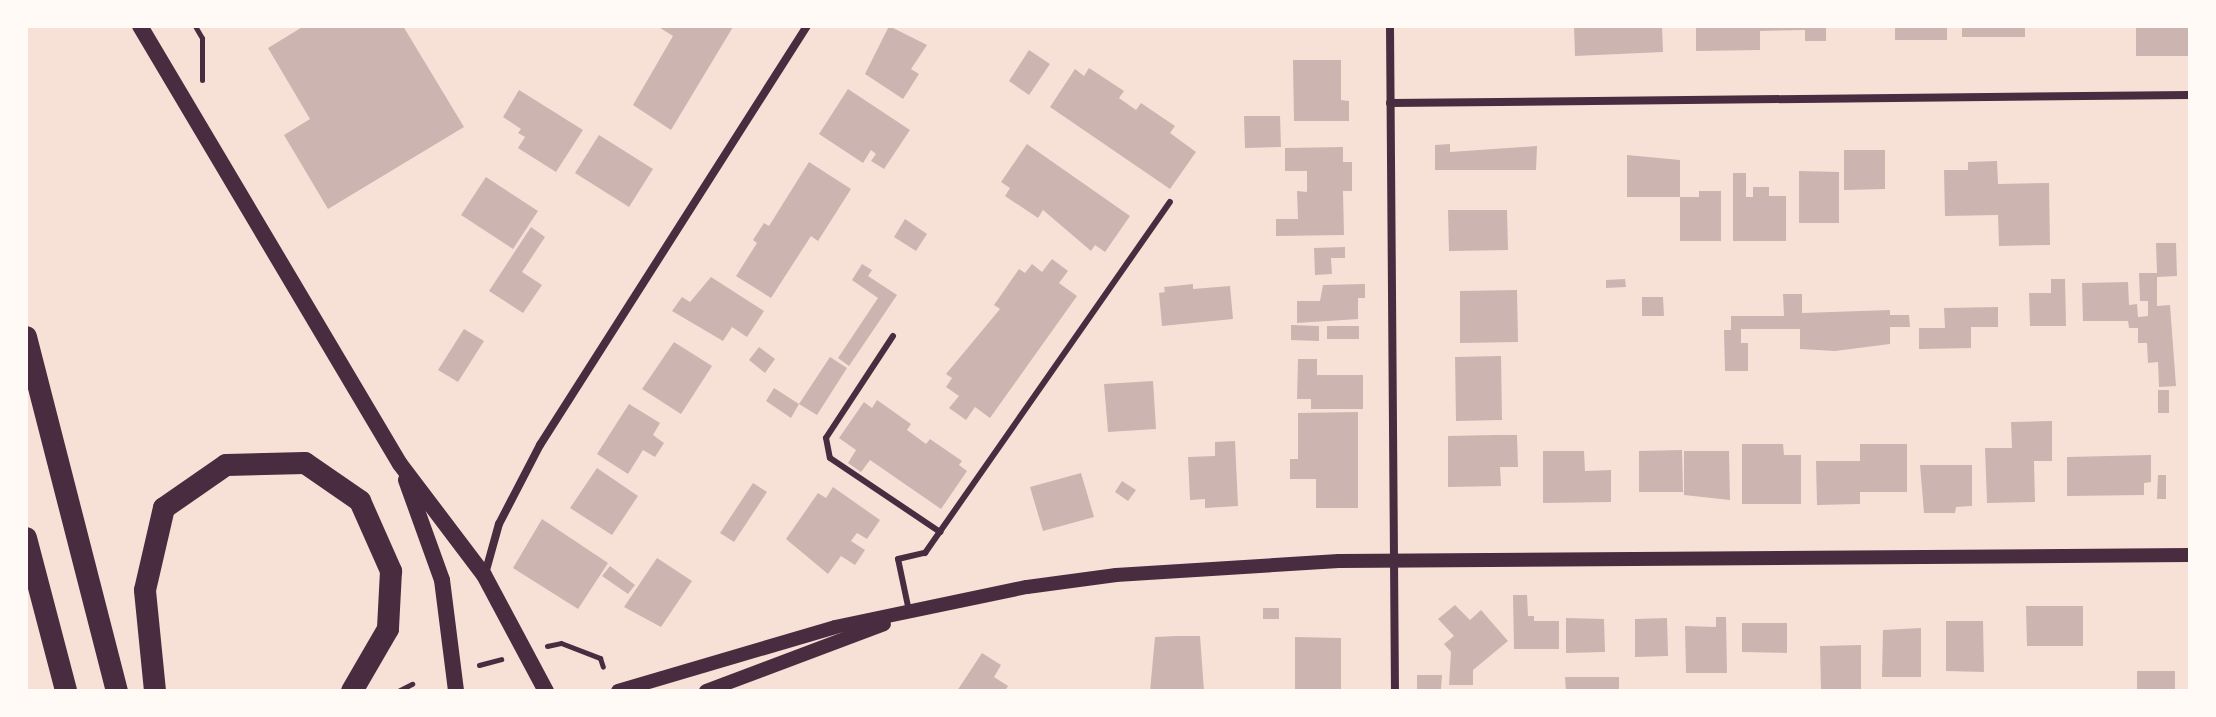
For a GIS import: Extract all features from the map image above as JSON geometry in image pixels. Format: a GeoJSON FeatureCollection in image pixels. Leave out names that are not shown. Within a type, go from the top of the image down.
{"type":"FeatureCollection","features":[{"type":"Feature","properties":{"kind":"highway"},"geometry":{"type":"LineString","coordinates":[[26,337],[117,691]]}},
{"type":"Feature","properties":{"kind":"highway"},"geometry":{"type":"LineString","coordinates":[[155,691],[145,590],[164,508],[226,465],[305,463],[360,501],[391,571],[388,629],[352,691]]}},
{"type":"Feature","properties":{"kind":"highway"},"geometry":{"type":"LineString","coordinates":[[26,538],[66,691]]}},
{"type":"Feature","properties":{"kind":"main road"},"geometry":{"type":"LineString","coordinates":[[140,26],[400,464],[484,575],[546,691]]}},
{"type":"Feature","properties":{"kind":"main road"},"geometry":{"type":"LineString","coordinates":[[400,464],[442,580],[456,691]]}},
{"type":"Feature","properties":{"kind":"street"},"geometry":{"type":"LineString","coordinates":[[484,575],[499,524],[540,445],[807,26]]}},
{"type":"Feature","properties":{"kind":"street"},"geometry":{"type":"LineString","coordinates":[[1390,26],[1395,691]]}},
{"type":"Feature","properties":{"kind":"street"},"geometry":{"type":"LineString","coordinates":[[1390,103],[2190,95]]}},
{"type":"Feature","properties":{"kind":"street"},"geometry":{"type":"LineString","coordinates":[[618,691],[716,659],[929,606],[1116,575],[1396,561],[2190,555]]}},
{"type":"Feature","properties":{"kind":"street"},"geometry":{"type":"LineString","coordinates":[[706,691],[929,606]]}},
{"type":"Feature","properties":{"kind":"lane"},"geometry":{"type":"LineString","coordinates":[[909,611],[898,559],[925,553],[1170,202]]}},
{"type":"Feature","properties":{"kind":"lane"},"geometry":{"type":"LineString","coordinates":[[893,336],[826,438],[830,458],[940,532]]}},
{"type":"Feature","properties":{"kind":"path"},"geometry":{"type":"LineString","coordinates":[[561,643],[600,658],[603,667]]}},
{"type":"Feature","properties":{"kind":"path"},"geometry":{"type":"LineString","coordinates":[[479,665],[501,659]]}},
{"type":"Feature","properties":{"kind":"path"},"geometry":{"type":"LineString","coordinates":[[398,691],[412,684]]}},
{"type":"Feature","properties":{"kind":"building"},"geometry":{"type":"Polygon","coordinates":[[[304,26],[403,26],[464,127],[328,209],[284,135],[310,119],[268,48],[304,26]]]}},
{"type":"Feature","properties":{"kind":"building"},"geometry":{"type":"Polygon","coordinates":[[[657,26],[733,27],[671,130],[633,105],[673,36],[657,26]]]}},
{"type":"Feature","properties":{"kind":"building"},"geometry":{"type":"Polygon","coordinates":[[[889,26],[927,45],[911,69],[919,74],[903,99],[865,74],[889,26]]]}},
{"type":"Feature","properties":{"kind":"building"},"geometry":{"type":"Polygon","coordinates":[[[1574,26],[1662,26],[1663,52],[1575,56],[1574,26]]]}},
{"type":"Feature","properties":{"kind":"building"},"geometry":{"type":"Polygon","coordinates":[[[1696,26],[1826,26],[1826,41],[1805,41],[1805,30],[1760,31],[1760,50],[1696,51],[1696,26]]]}},
{"type":"Feature","properties":{"kind":"building"},"geometry":{"type":"Polygon","coordinates":[[[1895,26],[1947,26],[1947,40],[1895,40],[1895,26]]]}},
{"type":"Feature","properties":{"kind":"building"},"geometry":{"type":"Polygon","coordinates":[[[1962,26],[2025,26],[2025,37],[1962,37],[1962,26]]]}},
{"type":"Feature","properties":{"kind":"building"},"geometry":{"type":"Polygon","coordinates":[[[2136,26],[2190,26],[2190,56],[2136,56],[2136,26]]]}},
{"type":"Feature","properties":{"kind":"building"},"geometry":{"type":"Polygon","coordinates":[[[1029,50],[1050,64],[1029,95],[1009,81],[1029,50]]]}},
{"type":"Feature","properties":{"kind":"building"},"geometry":{"type":"Polygon","coordinates":[[[1293,60],[1341,60],[1341,100],[1349,101],[1349,121],[1294,121],[1293,60]]]}},
{"type":"Feature","properties":{"kind":"building"},"geometry":{"type":"Polygon","coordinates":[[[1089,68],[1124,91],[1119,98],[1136,110],[1141,103],[1175,126],[1170,133],[1196,152],[1170,189],[1050,107],[1075,69],[1084,76],[1089,68]]]}},
{"type":"Feature","properties":{"kind":"building"},"geometry":{"type":"Polygon","coordinates":[[[848,89],[910,130],[884,169],[871,161],[876,154],[871,150],[863,163],[819,134],[848,89]]]}},
{"type":"Feature","properties":{"kind":"building"},"geometry":{"type":"Polygon","coordinates":[[[519,90],[583,130],[556,172],[518,148],[525,137],[518,133],[521,129],[503,117],[519,90]]]}},
{"type":"Feature","properties":{"kind":"building"},"geometry":{"type":"Polygon","coordinates":[[[1244,116],[1280,116],[1281,147],[1245,148],[1244,116]]]}},
{"type":"Feature","properties":{"kind":"building"},"geometry":{"type":"Polygon","coordinates":[[[599,135],[653,169],[629,207],[575,173],[599,135]]]}},
{"type":"Feature","properties":{"kind":"building"},"geometry":{"type":"Polygon","coordinates":[[[1027,144],[1130,216],[1105,252],[1095,245],[1091,251],[1043,210],[1038,218],[1005,196],[1010,188],[1001,182],[1027,144]]]}},
{"type":"Feature","properties":{"kind":"building"},"geometry":{"type":"Polygon","coordinates":[[[1450,144],[1450,152],[1537,146],[1536,170],[1435,170],[1435,145],[1450,144]]]}},
{"type":"Feature","properties":{"kind":"building"},"geometry":{"type":"Polygon","coordinates":[[[1343,147],[1343,162],[1352,162],[1352,191],[1343,191],[1344,235],[1276,236],[1276,219],[1298,219],[1297,191],[1307,192],[1307,171],[1285,171],[1285,148],[1343,147]]]}},
{"type":"Feature","properties":{"kind":"building"},"geometry":{"type":"Polygon","coordinates":[[[1844,150],[1885,150],[1885,189],[1844,190],[1844,150]]]}},
{"type":"Feature","properties":{"kind":"building"},"geometry":{"type":"Polygon","coordinates":[[[1627,155],[1680,160],[1680,197],[1627,197],[1627,155]]]}},
{"type":"Feature","properties":{"kind":"building"},"geometry":{"type":"Polygon","coordinates":[[[1997,161],[1998,184],[2049,183],[2050,245],[1999,246],[1998,215],[1945,216],[1944,170],[1968,170],[1968,162],[1997,161]]]}},
{"type":"Feature","properties":{"kind":"building"},"geometry":{"type":"Polygon","coordinates":[[[809,162],[851,189],[818,241],[811,236],[771,298],[736,276],[757,243],[753,240],[764,223],[769,226],[809,162]]]}},
{"type":"Feature","properties":{"kind":"building"},"geometry":{"type":"Polygon","coordinates":[[[1799,171],[1839,172],[1839,223],[1799,223],[1799,171]]]}},
{"type":"Feature","properties":{"kind":"building"},"geometry":{"type":"Polygon","coordinates":[[[1733,173],[1746,173],[1746,197],[1753,197],[1753,187],[1769,187],[1769,196],[1786,196],[1786,241],[1733,241],[1733,173]]]}},
{"type":"Feature","properties":{"kind":"building"},"geometry":{"type":"Polygon","coordinates":[[[486,177],[538,211],[513,249],[461,215],[486,177]]]}},
{"type":"Feature","properties":{"kind":"building"},"geometry":{"type":"Polygon","coordinates":[[[1699,191],[1721,191],[1721,241],[1680,241],[1680,197],[1699,197],[1699,191]]]}},
{"type":"Feature","properties":{"kind":"building"},"geometry":{"type":"Polygon","coordinates":[[[1448,210],[1507,210],[1508,250],[1449,251],[1448,210]]]}},
{"type":"Feature","properties":{"kind":"building"},"geometry":{"type":"Polygon","coordinates":[[[905,219],[927,234],[916,251],[894,237],[905,219]]]}},
{"type":"Feature","properties":{"kind":"building"},"geometry":{"type":"Polygon","coordinates":[[[531,227],[545,237],[522,272],[542,285],[523,313],[489,291],[531,227]]]}},
{"type":"Feature","properties":{"kind":"building"},"geometry":{"type":"Polygon","coordinates":[[[2156,243],[2176,243],[2177,276],[2157,277],[2157,306],[2170,305],[2176,386],[2159,387],[2158,362],[2148,363],[2147,343],[2138,343],[2138,328],[2129,328],[2128,321],[2083,321],[2082,283],[2128,282],[2129,305],[2137,304],[2138,317],[2148,316],[2148,301],[2140,301],[2139,273],[2157,273],[2156,243]]]}},
{"type":"Feature","properties":{"kind":"building"},"geometry":{"type":"Polygon","coordinates":[[[1345,247],[1345,258],[1331,258],[1332,274],[1315,275],[1314,248],[1345,247]]]}},
{"type":"Feature","properties":{"kind":"building"},"geometry":{"type":"Polygon","coordinates":[[[1052,259],[1068,271],[1059,283],[1077,296],[990,418],[975,407],[966,420],[949,408],[959,396],[946,387],[952,378],[946,374],[1000,309],[994,305],[1019,269],[1025,273],[1032,264],[1042,272],[1052,259]]]}},
{"type":"Feature","properties":{"kind":"building"},"geometry":{"type":"Polygon","coordinates":[[[862,264],[872,270],[868,276],[897,295],[849,366],[838,358],[878,298],[852,280],[862,264]]]}},
{"type":"Feature","properties":{"kind":"building"},"geometry":{"type":"Polygon","coordinates":[[[711,277],[764,311],[747,337],[732,327],[723,341],[672,311],[682,297],[690,302],[711,277]]]}},
{"type":"Feature","properties":{"kind":"building"},"geometry":{"type":"Polygon","coordinates":[[[1625,279],[1626,287],[1606,288],[1606,280],[1625,279]]]}},
{"type":"Feature","properties":{"kind":"building"},"geometry":{"type":"Polygon","coordinates":[[[2051,279],[2065,279],[2066,326],[2030,326],[2029,293],[2051,293],[2051,279]]]}},
{"type":"Feature","properties":{"kind":"building"},"geometry":{"type":"Polygon","coordinates":[[[1193,284],[1193,289],[1230,286],[1233,319],[1162,326],[1159,293],[1165,292],[1164,287],[1193,284]]]}},
{"type":"Feature","properties":{"kind":"building"},"geometry":{"type":"Polygon","coordinates":[[[1365,284],[1365,298],[1358,298],[1358,319],[1297,323],[1297,301],[1320,301],[1323,285],[1365,284]]]}},
{"type":"Feature","properties":{"kind":"building"},"geometry":{"type":"Polygon","coordinates":[[[1517,290],[1518,342],[1460,343],[1460,291],[1517,290]]]}},
{"type":"Feature","properties":{"kind":"building"},"geometry":{"type":"Polygon","coordinates":[[[1783,294],[1802,294],[1802,313],[1890,310],[1890,315],[1909,315],[1910,327],[1890,327],[1890,344],[1835,351],[1800,349],[1800,329],[1741,329],[1741,343],[1748,343],[1748,371],[1725,371],[1724,330],[1731,330],[1731,316],[1784,316],[1783,294]]]}},
{"type":"Feature","properties":{"kind":"building"},"geometry":{"type":"Polygon","coordinates":[[[1642,297],[1663,297],[1664,316],[1642,316],[1642,297]]]}},
{"type":"Feature","properties":{"kind":"building"},"geometry":{"type":"Polygon","coordinates":[[[1998,307],[1998,327],[1971,327],[1971,348],[1919,349],[1919,328],[1945,328],[1944,308],[1998,307]]]}},
{"type":"Feature","properties":{"kind":"building"},"geometry":{"type":"Polygon","coordinates":[[[1291,325],[1319,326],[1319,341],[1291,340],[1291,325]]]}},
{"type":"Feature","properties":{"kind":"building"},"geometry":{"type":"Polygon","coordinates":[[[1327,326],[1359,326],[1359,339],[1327,339],[1327,326]]]}},
{"type":"Feature","properties":{"kind":"building"},"geometry":{"type":"Polygon","coordinates":[[[464,329],[484,341],[458,382],[438,370],[464,329]]]}},
{"type":"Feature","properties":{"kind":"building"},"geometry":{"type":"Polygon","coordinates":[[[674,342],[712,366],[681,414],[642,389],[674,342]]]}},
{"type":"Feature","properties":{"kind":"building"},"geometry":{"type":"Polygon","coordinates":[[[759,347],[775,359],[765,373],[749,360],[759,347]]]}},
{"type":"Feature","properties":{"kind":"building"},"geometry":{"type":"Polygon","coordinates":[[[1501,356],[1502,420],[1456,421],[1455,357],[1501,356]]]}},
{"type":"Feature","properties":{"kind":"building"},"geometry":{"type":"Polygon","coordinates":[[[830,357],[847,368],[817,415],[799,404],[830,357]]]}},
{"type":"Feature","properties":{"kind":"building"},"geometry":{"type":"Polygon","coordinates":[[[1298,359],[1317,359],[1317,375],[1363,375],[1363,409],[1311,409],[1311,399],[1297,399],[1298,359]]]}},
{"type":"Feature","properties":{"kind":"building"},"geometry":{"type":"Polygon","coordinates":[[[1153,381],[1156,429],[1108,432],[1104,384],[1153,381]]]}},
{"type":"Feature","properties":{"kind":"building"},"geometry":{"type":"Polygon","coordinates":[[[774,388],[799,404],[791,418],[766,401],[774,388]]]}},
{"type":"Feature","properties":{"kind":"building"},"geometry":{"type":"Polygon","coordinates":[[[2158,390],[2169,390],[2169,413],[2158,413],[2158,390]]]}},
{"type":"Feature","properties":{"kind":"building"},"geometry":{"type":"Polygon","coordinates":[[[877,400],[911,424],[907,430],[926,444],[930,439],[962,461],[959,465],[967,471],[941,509],[870,460],[861,472],[848,463],[856,450],[839,438],[864,402],[872,408],[877,400]]]}},
{"type":"Feature","properties":{"kind":"building"},"geometry":{"type":"Polygon","coordinates":[[[629,404],[660,423],[653,435],[664,443],[655,457],[643,450],[628,474],[597,454],[629,404]]]}},
{"type":"Feature","properties":{"kind":"building"},"geometry":{"type":"Polygon","coordinates":[[[1358,412],[1358,508],[1316,508],[1316,479],[1290,479],[1290,459],[1298,459],[1298,413],[1358,412]]]}},
{"type":"Feature","properties":{"kind":"building"},"geometry":{"type":"Polygon","coordinates":[[[2052,421],[2052,461],[2034,461],[2035,502],[1987,503],[1985,448],[2012,448],[2011,422],[2052,421]]]}},
{"type":"Feature","properties":{"kind":"building"},"geometry":{"type":"Polygon","coordinates":[[[1517,435],[1518,467],[1500,467],[1501,486],[1448,487],[1448,436],[1517,435]]]}},
{"type":"Feature","properties":{"kind":"building"},"geometry":{"type":"Polygon","coordinates":[[[1235,441],[1238,506],[1205,508],[1205,499],[1190,500],[1188,457],[1215,456],[1215,442],[1235,441]]]}},
{"type":"Feature","properties":{"kind":"building"},"geometry":{"type":"Polygon","coordinates":[[[1742,444],[1783,444],[1784,455],[1801,455],[1801,504],[1742,504],[1742,444]]]}},
{"type":"Feature","properties":{"kind":"building"},"geometry":{"type":"Polygon","coordinates":[[[1860,444],[1907,444],[1907,492],[1860,492],[1860,504],[1817,505],[1816,461],[1860,461],[1860,444]]]}},
{"type":"Feature","properties":{"kind":"building"},"geometry":{"type":"Polygon","coordinates":[[[1682,450],[1683,492],[1639,492],[1639,451],[1682,450]]]}},
{"type":"Feature","properties":{"kind":"building"},"geometry":{"type":"Polygon","coordinates":[[[1543,451],[1584,451],[1585,471],[1611,470],[1611,502],[1543,503],[1543,451]]]}},
{"type":"Feature","properties":{"kind":"building"},"geometry":{"type":"Polygon","coordinates":[[[1684,451],[1729,451],[1730,500],[1684,495],[1684,451]]]}},
{"type":"Feature","properties":{"kind":"building"},"geometry":{"type":"Polygon","coordinates":[[[2151,455],[2151,482],[2144,483],[2144,495],[2067,496],[2067,457],[2151,455]]]}},
{"type":"Feature","properties":{"kind":"building"},"geometry":{"type":"Polygon","coordinates":[[[1920,465],[1972,465],[1972,506],[1956,507],[1955,513],[1924,513],[1920,465]]]}},
{"type":"Feature","properties":{"kind":"building"},"geometry":{"type":"Polygon","coordinates":[[[597,468],[638,496],[612,535],[570,508],[597,468]]]}},
{"type":"Feature","properties":{"kind":"building"},"geometry":{"type":"Polygon","coordinates":[[[1081,473],[1094,517],[1043,531],[1030,487],[1081,473]]]}},
{"type":"Feature","properties":{"kind":"building"},"geometry":{"type":"Polygon","coordinates":[[[2158,475],[2166,475],[2166,499],[2157,499],[2158,475]]]}},
{"type":"Feature","properties":{"kind":"building"},"geometry":{"type":"Polygon","coordinates":[[[1122,481],[1136,490],[1128,501],[1115,492],[1122,481]]]}},
{"type":"Feature","properties":{"kind":"building"},"geometry":{"type":"Polygon","coordinates":[[[753,483],[767,492],[734,542],[720,533],[753,483]]]}},
{"type":"Feature","properties":{"kind":"building"},"geometry":{"type":"Polygon","coordinates":[[[833,487],[880,520],[867,539],[857,533],[851,541],[865,550],[855,565],[841,556],[828,574],[786,539],[818,493],[826,498],[833,487]]]}},
{"type":"Feature","properties":{"kind":"building"},"geometry":{"type":"Polygon","coordinates":[[[542,519],[608,563],[578,609],[513,568],[542,519]]]}},
{"type":"Feature","properties":{"kind":"building"},"geometry":{"type":"Polygon","coordinates":[[[657,558],[692,581],[661,627],[624,607],[657,558]]]}},
{"type":"Feature","properties":{"kind":"building"},"geometry":{"type":"Polygon","coordinates":[[[610,566],[635,585],[628,594],[602,576],[610,566]]]}},
{"type":"Feature","properties":{"kind":"building"},"geometry":{"type":"Polygon","coordinates":[[[1513,595],[1527,595],[1528,616],[1534,616],[1534,621],[1559,621],[1559,649],[1514,649],[1513,595]]]}},
{"type":"Feature","properties":{"kind":"building"},"geometry":{"type":"Polygon","coordinates":[[[1455,605],[1470,620],[1481,610],[1508,641],[1473,670],[1473,685],[1449,685],[1451,652],[1444,644],[1454,636],[1438,619],[1455,605]]]}},
{"type":"Feature","properties":{"kind":"building"},"geometry":{"type":"Polygon","coordinates":[[[2026,606],[2083,606],[2083,646],[2027,646],[2026,606]]]}},
{"type":"Feature","properties":{"kind":"building"},"geometry":{"type":"Polygon","coordinates":[[[1263,608],[1279,608],[1279,619],[1263,619],[1263,608]]]}},
{"type":"Feature","properties":{"kind":"building"},"geometry":{"type":"Polygon","coordinates":[[[1716,617],[1726,617],[1727,673],[1686,673],[1685,626],[1716,627],[1716,617]]]}},
{"type":"Feature","properties":{"kind":"building"},"geometry":{"type":"Polygon","coordinates":[[[1566,618],[1604,619],[1605,652],[1566,653],[1566,618]]]}},
{"type":"Feature","properties":{"kind":"building"},"geometry":{"type":"Polygon","coordinates":[[[1667,618],[1668,656],[1635,657],[1635,619],[1667,618]]]}},
{"type":"Feature","properties":{"kind":"building"},"geometry":{"type":"Polygon","coordinates":[[[1946,621],[1983,621],[1984,672],[1946,671],[1946,621]]]}},
{"type":"Feature","properties":{"kind":"building"},"geometry":{"type":"Polygon","coordinates":[[[1742,623],[1787,623],[1787,653],[1742,652],[1742,623]]]}},
{"type":"Feature","properties":{"kind":"building"},"geometry":{"type":"Polygon","coordinates":[[[1921,628],[1921,677],[1882,677],[1883,630],[1921,628]]]}},
{"type":"Feature","properties":{"kind":"building"},"geometry":{"type":"Polygon","coordinates":[[[1200,636],[1204,691],[1150,691],[1155,637],[1200,636]]]}},
{"type":"Feature","properties":{"kind":"building"},"geometry":{"type":"Polygon","coordinates":[[[1295,637],[1341,638],[1341,691],[1295,691],[1295,637]]]}},
{"type":"Feature","properties":{"kind":"building"},"geometry":{"type":"Polygon","coordinates":[[[1861,645],[1861,691],[1821,691],[1820,646],[1861,645]]]}},
{"type":"Feature","properties":{"kind":"building"},"geometry":{"type":"Polygon","coordinates":[[[982,653],[1001,665],[994,677],[1008,686],[1005,691],[957,691],[982,653]]]}},
{"type":"Feature","properties":{"kind":"building"},"geometry":{"type":"Polygon","coordinates":[[[2137,671],[2175,671],[2175,691],[2137,691],[2137,671]]]}},
{"type":"Feature","properties":{"kind":"building"},"geometry":{"type":"Polygon","coordinates":[[[1417,675],[1442,675],[1441,689],[1417,691],[1417,675]]]}},
{"type":"Feature","properties":{"kind":"building"},"geometry":{"type":"Polygon","coordinates":[[[1565,677],[1619,677],[1619,691],[1566,691],[1565,677]]]}}]}
